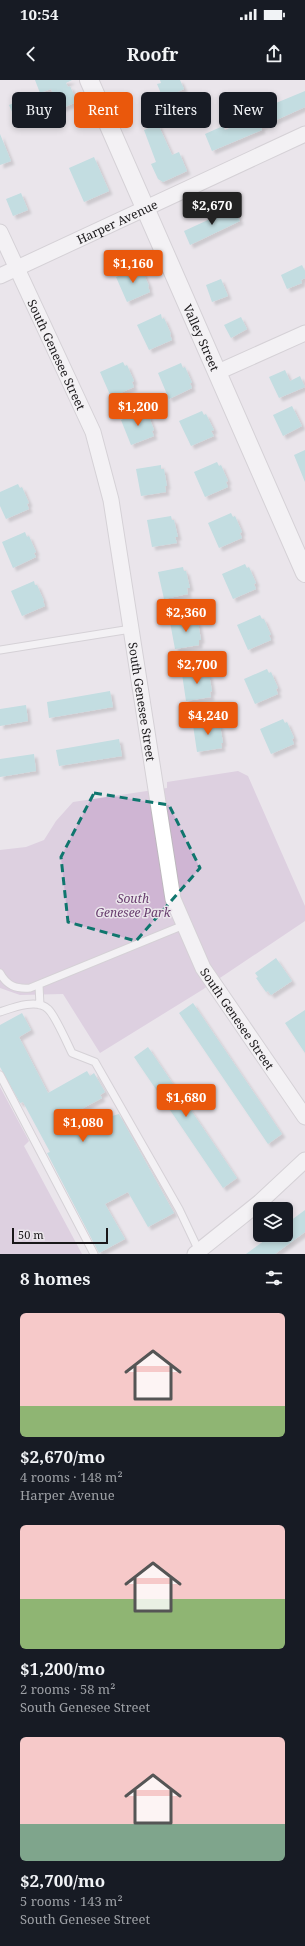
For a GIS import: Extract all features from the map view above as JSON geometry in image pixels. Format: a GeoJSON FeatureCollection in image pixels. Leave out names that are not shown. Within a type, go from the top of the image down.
{"type":"FeatureCollection","features":[{"type":"Feature","properties":{"kind":"street","name":"Valley Street"},"geometry":{"type":"LineString","coordinates":[[89,80],[305,573]]}},
{"type":"Feature","properties":{"kind":"street","name":"Harper Avenue"},"geometry":{"type":"LineString","coordinates":[[0,276],[305,134]]}},
{"type":"Feature","properties":{"kind":"street","name":"South Genesee Street"},"geometry":{"type":"LineString","coordinates":[[0,232],[93,432],[111,500],[173,899],[203,968],[305,1117]]}},
{"type":"Feature","properties":{"kind":"street"},"geometry":{"type":"LineString","coordinates":[[218,372],[305,333]]}},
{"type":"Feature","properties":{"kind":"street"},"geometry":{"type":"LineString","coordinates":[[202,1252],[260,1202],[305,1160]]}},
{"type":"Feature","properties":{"kind":"lane"},"geometry":{"type":"LineString","coordinates":[[0,650],[131,629]]}},
{"type":"Feature","properties":{"kind":"lane"},"geometry":{"type":"LineString","coordinates":[[0,972],[10,986],[18,989],[30,988],[184,924]]}},
{"type":"Feature","properties":{"kind":"lane"},"geometry":{"type":"LineString","coordinates":[[39,985],[40,1005]]}},
{"type":"Feature","properties":{"kind":"lane"},"geometry":{"type":"LineString","coordinates":[[0,1012],[10,1008],[33,1004],[40,1005],[48,1009],[72,1053],[95,1062],[202,1252]]}},
{"type":"Feature","properties":{"kind":"lane"},"geometry":{"type":"LineString","coordinates":[[0,1075],[94,1254]]}},
{"type":"Feature","properties":{"kind":"highlighted area"},"geometry":{"type":"Polygon","coordinates":[[[94,793],[169,805],[200,868],[136,941],[68,922],[61,857],[94,793]]]}},
{"type":"Feature","properties":{"kind":"green space","name":"South Genesee Park"},"geometry":{"type":"Polygon","coordinates":[[[238,771],[248,776],[305,906],[305,921],[202,990],[100,1053],[63,994],[20,995],[0,988],[0,850],[26,847],[44,840],[56,821],[73,802],[167,788],[167,782],[238,771]]]}},
{"type":"Feature","properties":{"kind":"green space"},"geometry":{"type":"Polygon","coordinates":[[[0,1087],[29,1141],[24,1146],[82,1254],[0,1254],[0,1087]]]}},
{"type":"Feature","properties":{"kind":"building"},"geometry":{"type":"Polygon","coordinates":[[[35,80],[72,80],[66,83],[68,87],[70,86],[74,95],[74,103],[66,107],[66,92],[52,92],[51,89],[40,92],[35,80]]]}},
{"type":"Feature","properties":{"kind":"building"},"geometry":{"type":"Polygon","coordinates":[[[160,80],[180,80],[184,89],[178,92],[160,92],[157,84],[161,83],[160,80]]]}},
{"type":"Feature","properties":{"kind":"building"},"geometry":{"type":"Polygon","coordinates":[[[305,91],[305,107],[277,120],[277,103],[305,91]]]}},
{"type":"Feature","properties":{"kind":"building"},"geometry":{"type":"Polygon","coordinates":[[[12,104],[12,112],[9,105],[12,104]]]}},
{"type":"Feature","properties":{"kind":"building"},"geometry":{"type":"Polygon","coordinates":[[[149,128],[160,128],[172,155],[179,152],[187,171],[163,182],[158,179],[151,164],[156,162],[144,130],[149,128]]]}},
{"type":"Feature","properties":{"kind":"building"},"geometry":{"type":"Polygon","coordinates":[[[219,128],[224,128],[225,130],[229,128],[261,128],[262,130],[212,151],[205,134],[219,128]]]}},
{"type":"Feature","properties":{"kind":"building"},"geometry":{"type":"Polygon","coordinates":[[[0,134],[11,161],[0,165],[0,134]]]}},
{"type":"Feature","properties":{"kind":"building"},"geometry":{"type":"Polygon","coordinates":[[[94,157],[109,191],[84,202],[69,168],[94,157]]]}},
{"type":"Feature","properties":{"kind":"building"},"geometry":{"type":"Polygon","coordinates":[[[21,193],[28,210],[13,216],[6,199],[21,193]]]}},
{"type":"Feature","properties":{"kind":"building"},"geometry":{"type":"Polygon","coordinates":[[[234,208],[240,221],[190,245],[184,231],[234,208]]]}},
{"type":"Feature","properties":{"kind":"building"},"geometry":{"type":"Polygon","coordinates":[[[302,265],[305,271],[305,278],[301,280],[302,283],[287,289],[281,275],[302,265]]]}},
{"type":"Feature","properties":{"kind":"building"},"geometry":{"type":"Polygon","coordinates":[[[139,267],[140,271],[142,270],[150,292],[127,302],[116,277],[139,267]]]}},
{"type":"Feature","properties":{"kind":"building"},"geometry":{"type":"Polygon","coordinates":[[[221,279],[228,296],[212,302],[206,285],[221,279]]]}},
{"type":"Feature","properties":{"kind":"building"},"geometry":{"type":"Polygon","coordinates":[[[161,314],[162,319],[164,318],[171,334],[172,340],[149,350],[137,325],[161,314]]]}},
{"type":"Feature","properties":{"kind":"building"},"geometry":{"type":"Polygon","coordinates":[[[241,317],[247,329],[231,338],[224,325],[241,317]]]}},
{"type":"Feature","properties":{"kind":"building"},"geometry":{"type":"Polygon","coordinates":[[[123,362],[125,366],[127,365],[134,381],[132,382],[134,387],[111,397],[100,372],[123,362]]]}},
{"type":"Feature","properties":{"kind":"building"},"geometry":{"type":"Polygon","coordinates":[[[181,363],[183,368],[185,367],[192,383],[190,383],[192,388],[169,399],[158,373],[181,363]]]}},
{"type":"Feature","properties":{"kind":"building"},"geometry":{"type":"Polygon","coordinates":[[[285,370],[290,381],[300,376],[305,387],[279,398],[269,377],[285,370]]]}},
{"type":"Feature","properties":{"kind":"building"},"geometry":{"type":"Polygon","coordinates":[[[292,406],[302,426],[283,436],[273,415],[292,406]]]}},
{"type":"Feature","properties":{"kind":"building"},"geometry":{"type":"Polygon","coordinates":[[[144,410],[146,415],[148,414],[154,430],[152,431],[154,436],[131,445],[121,420],[144,410]]]}},
{"type":"Feature","properties":{"kind":"building"},"geometry":{"type":"Polygon","coordinates":[[[202,411],[204,415],[206,414],[214,430],[211,431],[214,436],[191,446],[179,421],[202,411]]]}},
{"type":"Feature","properties":{"kind":"building"},"geometry":{"type":"Polygon","coordinates":[[[305,450],[305,482],[294,455],[305,450]]]}},
{"type":"Feature","properties":{"kind":"building"},"geometry":{"type":"Polygon","coordinates":[[[217,462],[219,466],[221,465],[228,481],[226,482],[228,487],[205,497],[194,472],[217,462]]]}},
{"type":"Feature","properties":{"kind":"building"},"geometry":{"type":"Polygon","coordinates":[[[161,465],[161,469],[164,469],[167,486],[165,486],[166,492],[141,496],[136,469],[161,465]]]}},
{"type":"Feature","properties":{"kind":"building"},"geometry":{"type":"Polygon","coordinates":[[[18,484],[20,488],[22,487],[29,503],[27,504],[29,509],[6,519],[0,506],[0,492],[18,484]]]}},
{"type":"Feature","properties":{"kind":"building"},"geometry":{"type":"Polygon","coordinates":[[[231,513],[233,517],[235,516],[242,532],[240,533],[242,538],[219,548],[208,523],[231,513]]]}},
{"type":"Feature","properties":{"kind":"building"},"geometry":{"type":"Polygon","coordinates":[[[171,516],[172,520],[174,520],[178,537],[175,537],[177,543],[152,547],[147,520],[171,516]]]}},
{"type":"Feature","properties":{"kind":"building"},"geometry":{"type":"Polygon","coordinates":[[[25,532],[27,537],[29,536],[36,552],[34,553],[36,557],[13,568],[2,542],[25,532]]]}},
{"type":"Feature","properties":{"kind":"building"},"geometry":{"type":"Polygon","coordinates":[[[245,564],[247,568],[249,567],[256,583],[254,584],[256,589],[233,599],[222,574],[245,564]]]}},
{"type":"Feature","properties":{"kind":"building"},"geometry":{"type":"Polygon","coordinates":[[[183,567],[184,571],[186,571],[190,588],[187,588],[188,594],[164,599],[158,572],[183,567]]]}},
{"type":"Feature","properties":{"kind":"building"},"geometry":{"type":"Polygon","coordinates":[[[34,581],[45,606],[22,616],[11,591],[34,581]]]}},
{"type":"Feature","properties":{"kind":"building"},"geometry":{"type":"Polygon","coordinates":[[[260,615],[262,619],[264,619],[271,635],[269,635],[271,640],[248,650],[237,625],[260,615]]]}},
{"type":"Feature","properties":{"kind":"building"},"geometry":{"type":"Polygon","coordinates":[[[195,618],[196,623],[198,622],[201,640],[199,640],[199,645],[175,649],[170,622],[195,618]]]}},
{"type":"Feature","properties":{"kind":"building"},"geometry":{"type":"Polygon","coordinates":[[[267,669],[269,673],[271,672],[278,688],[276,689],[278,694],[255,704],[244,679],[267,669]]]}},
{"type":"Feature","properties":{"kind":"building"},"geometry":{"type":"Polygon","coordinates":[[[206,670],[207,675],[209,674],[212,691],[210,692],[211,697],[186,701],[182,674],[206,670]]]}},
{"type":"Feature","properties":{"kind":"building"},"geometry":{"type":"Polygon","coordinates":[[[110,691],[113,707],[49,718],[47,702],[110,691]]]}},
{"type":"Feature","properties":{"kind":"building"},"geometry":{"type":"Polygon","coordinates":[[[26,705],[28,721],[0,726],[0,709],[26,705]]]}},
{"type":"Feature","properties":{"kind":"building"},"geometry":{"type":"Polygon","coordinates":[[[283,719],[285,723],[287,722],[294,738],[292,739],[294,744],[271,754],[260,729],[283,719]]]}},
{"type":"Feature","properties":{"kind":"building"},"geometry":{"type":"Polygon","coordinates":[[[218,721],[223,743],[221,743],[222,748],[197,752],[193,725],[218,721]]]}},
{"type":"Feature","properties":{"kind":"building"},"geometry":{"type":"Polygon","coordinates":[[[119,739],[122,756],[59,766],[56,750],[119,739]]]}},
{"type":"Feature","properties":{"kind":"building"},"geometry":{"type":"Polygon","coordinates":[[[34,754],[36,771],[0,777],[0,759],[34,754]]]}},
{"type":"Feature","properties":{"kind":"building"},"geometry":{"type":"Polygon","coordinates":[[[276,958],[292,981],[271,995],[268,991],[266,992],[256,978],[258,977],[255,973],[276,958]]]}},
{"type":"Feature","properties":{"kind":"building"},"geometry":{"type":"Polygon","coordinates":[[[193,1003],[282,1134],[268,1144],[179,1013],[193,1003]]]}},
{"type":"Feature","properties":{"kind":"building"},"geometry":{"type":"Polygon","coordinates":[[[305,1010],[305,1053],[285,1023],[305,1010]]]}},
{"type":"Feature","properties":{"kind":"building"},"geometry":{"type":"Polygon","coordinates":[[[22,1013],[31,1030],[19,1037],[48,1093],[87,1071],[90,1076],[94,1073],[105,1092],[100,1095],[102,1098],[72,1114],[83,1133],[112,1116],[119,1114],[174,1213],[148,1227],[128,1192],[105,1204],[125,1239],[99,1253],[47,1153],[50,1152],[23,1102],[20,1103],[0,1067],[0,1025],[22,1013]]]}},
{"type":"Feature","properties":{"kind":"building"},"geometry":{"type":"Polygon","coordinates":[[[148,1047],[237,1178],[223,1188],[134,1057],[148,1047]]]}},
{"type":"Feature","properties":{"kind":"building"},"geometry":{"type":"Polygon","coordinates":[[[305,1210],[305,1232],[293,1241],[293,1219],[305,1210]]]}},
{"type":"Feature","properties":{"kind":"building"},"geometry":{"type":"Polygon","coordinates":[[[262,1242],[291,1242],[275,1254],[246,1254],[262,1242]]]}}]}
